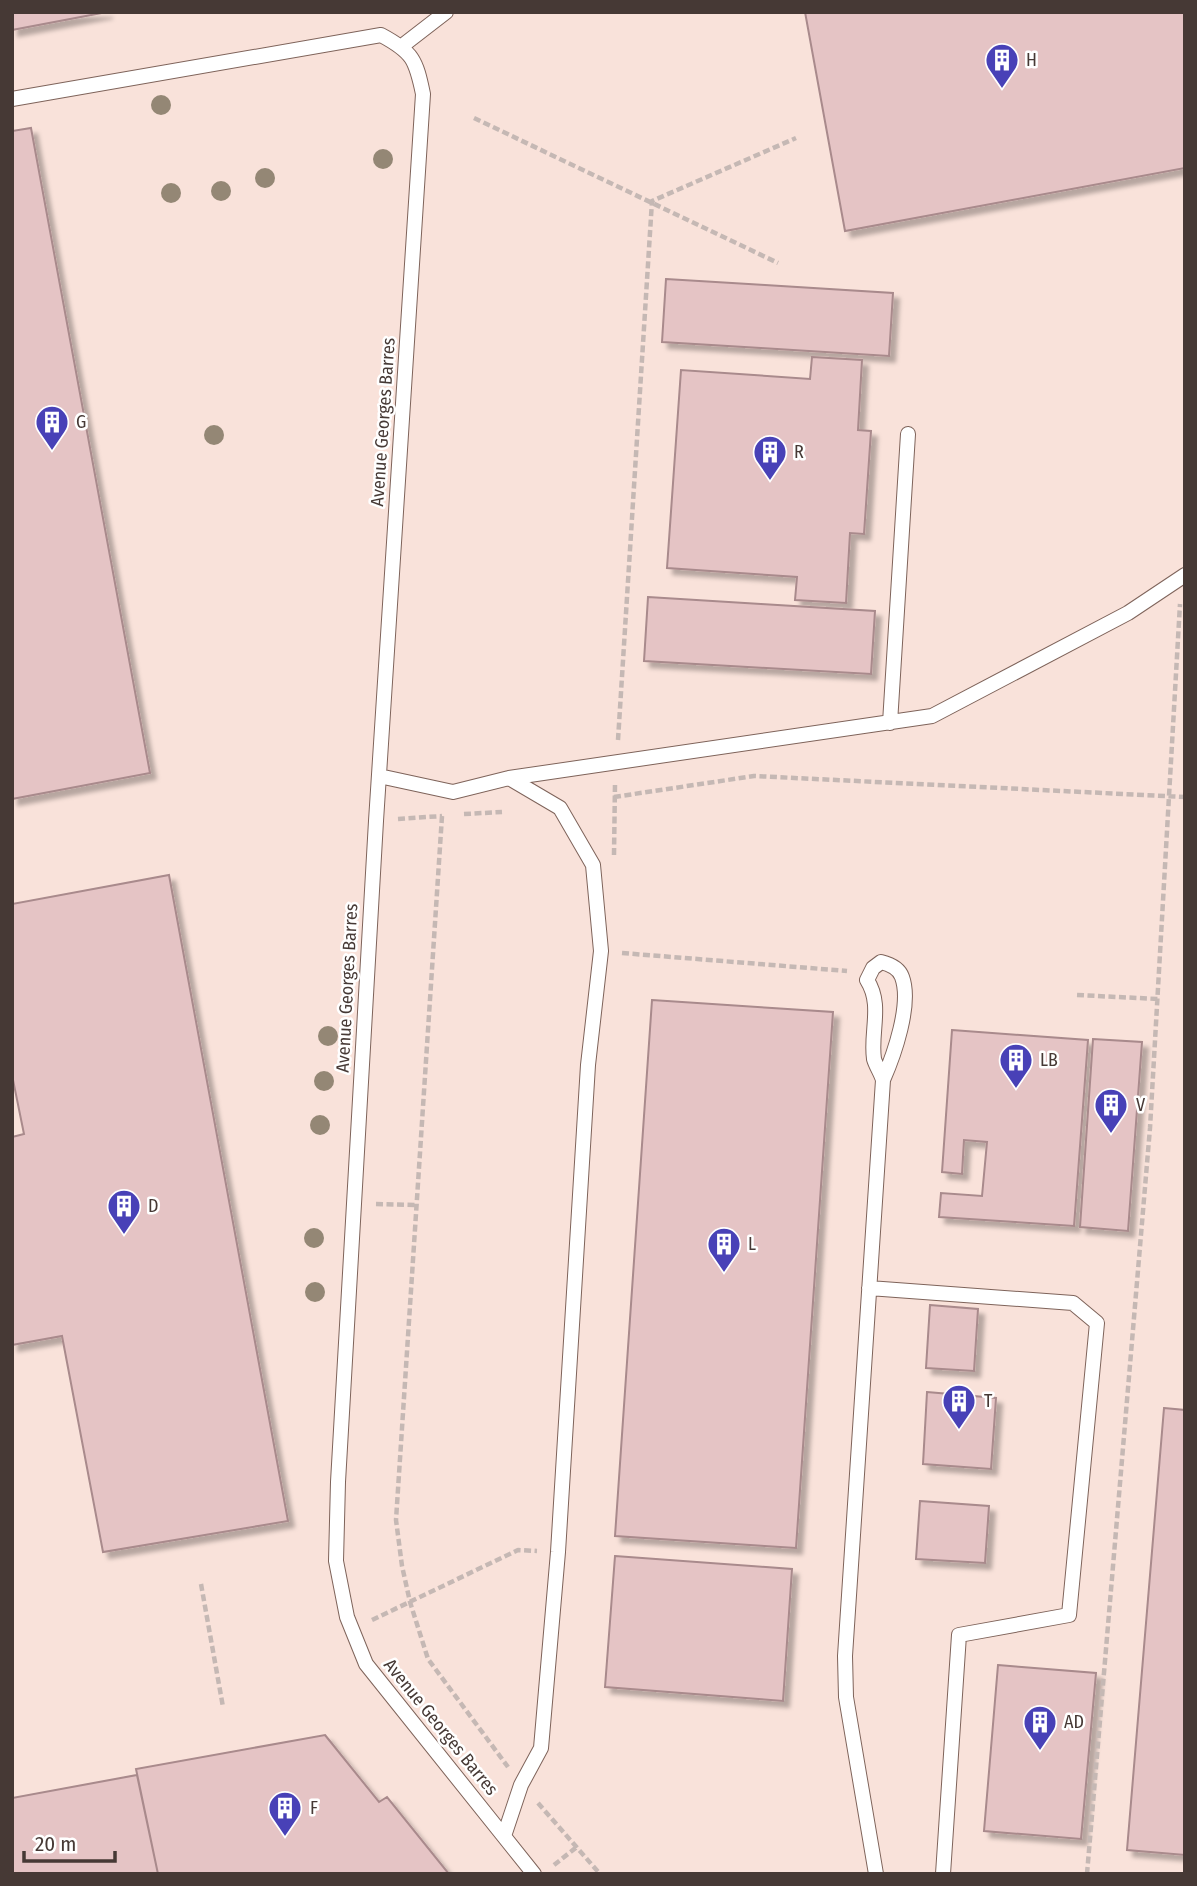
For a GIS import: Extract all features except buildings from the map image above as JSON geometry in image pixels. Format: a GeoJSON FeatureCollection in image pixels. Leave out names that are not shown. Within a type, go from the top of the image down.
{"type":"FeatureCollection","features":[{"type":"Feature","properties":{"kind":"lane"},"geometry":{"type":"LineString","coordinates":[[12,99],[382,35],[402,46],[446,12]]}},
{"type":"Feature","properties":{"kind":"lane","name":"Avenue Georges Barres"},"geometry":{"type":"LineString","coordinates":[[402,46],[416,65],[423,94],[376,821],[338,1482],[336,1561],[351,1630],[366,1664],[534,1874]]}},
{"type":"Feature","properties":{"kind":"lane"},"geometry":{"type":"LineString","coordinates":[[890,723],[908,434]]}},
{"type":"Feature","properties":{"kind":"lane"},"geometry":{"type":"LineString","coordinates":[[379,776],[453,792],[509,778],[932,716],[1128,614],[1180,578]]}},
{"type":"Feature","properties":{"kind":"lane"},"geometry":{"type":"LineString","coordinates":[[504,1836],[521,1785],[541,1748],[558,1552],[588,1065],[601,951],[593,864],[560,808],[509,778]]}},
{"type":"Feature","properties":{"kind":"lane"},"geometry":{"type":"LineString","coordinates":[[876,1874],[846,1697],[845,1656],[883,1080],[897,1049],[904,1003],[902,976],[893,966],[881,962],[873,968],[867,980],[873,989],[876,1009],[874,1059],[883,1080]]}},
{"type":"Feature","properties":{"kind":"lane"},"geometry":{"type":"LineString","coordinates":[[869,1288],[1073,1303],[1097,1323],[1069,1615],[959,1635],[943,1874]]}},
{"type":"Feature","properties":{"kind":"path"},"geometry":{"type":"LineString","coordinates":[[474,118],[778,263]]}},
{"type":"Feature","properties":{"kind":"path"},"geometry":{"type":"LineString","coordinates":[[1087,1874],[1150,1128],[1181,600],[1180,578]]}},
{"type":"Feature","properties":{"kind":"path"},"geometry":{"type":"LineString","coordinates":[[614,797],[754,776],[1185,797]]}},
{"type":"Feature","properties":{"kind":"path"},"geometry":{"type":"LineString","coordinates":[[376,821],[502,812]]}},
{"type":"Feature","properties":{"kind":"path"},"geometry":{"type":"LineString","coordinates":[[442,816],[396,1520],[402,1566],[428,1659],[521,1785],[578,1846],[600,1874]]}},
{"type":"Feature","properties":{"kind":"path"},"geometry":{"type":"LineString","coordinates":[[601,951],[846,971],[873,968]]}},
{"type":"Feature","properties":{"kind":"path"},"geometry":{"type":"LineString","coordinates":[[1077,996],[1158,999]]}},
{"type":"Feature","properties":{"kind":"path"},"geometry":{"type":"LineString","coordinates":[[355,1191],[375,1204],[416,1205]]}},
{"type":"Feature","properties":{"kind":"path"},"geometry":{"type":"LineString","coordinates":[[351,1630],[518,1550],[558,1552]]}},
{"type":"Feature","properties":{"kind":"path"},"geometry":{"type":"LineString","coordinates":[[201,1584],[223,1707]]}},
{"type":"Feature","properties":{"kind":"path"},"geometry":{"type":"LineString","coordinates":[[552,1867],[578,1846]]}},
{"type":"Feature","properties":{"kind":"shaded area"},"geometry":{"type":"Polygon","coordinates":[[[12,12],[1185,12],[1185,1874],[12,1874],[12,12]]]}},
{"type":"Feature","properties":{"kind":"place","name":"H"},"geometry":{"type":"Point","coordinates":[1002,90]}},
{"type":"Feature","properties":{"kind":"place","name":"G"},"geometry":{"type":"Point","coordinates":[52,452]}},
{"type":"Feature","properties":{"kind":"place","name":"R"},"geometry":{"type":"Point","coordinates":[770,482]}},
{"type":"Feature","properties":{"kind":"place","name":"LB"},"geometry":{"type":"Point","coordinates":[1016,1090]}},
{"type":"Feature","properties":{"kind":"place","name":"V"},"geometry":{"type":"Point","coordinates":[1111,1135]}},
{"type":"Feature","properties":{"kind":"place","name":"D"},"geometry":{"type":"Point","coordinates":[124,1236]}},
{"type":"Feature","properties":{"kind":"place","name":"L"},"geometry":{"type":"Point","coordinates":[724,1274]}},
{"type":"Feature","properties":{"kind":"place","name":"T"},"geometry":{"type":"Point","coordinates":[959,1431]}},
{"type":"Feature","properties":{"kind":"place","name":"AD"},"geometry":{"type":"Point","coordinates":[1040,1752]}},
{"type":"Feature","properties":{"kind":"place","name":"F"},"geometry":{"type":"Point","coordinates":[285,1838]}}]}
